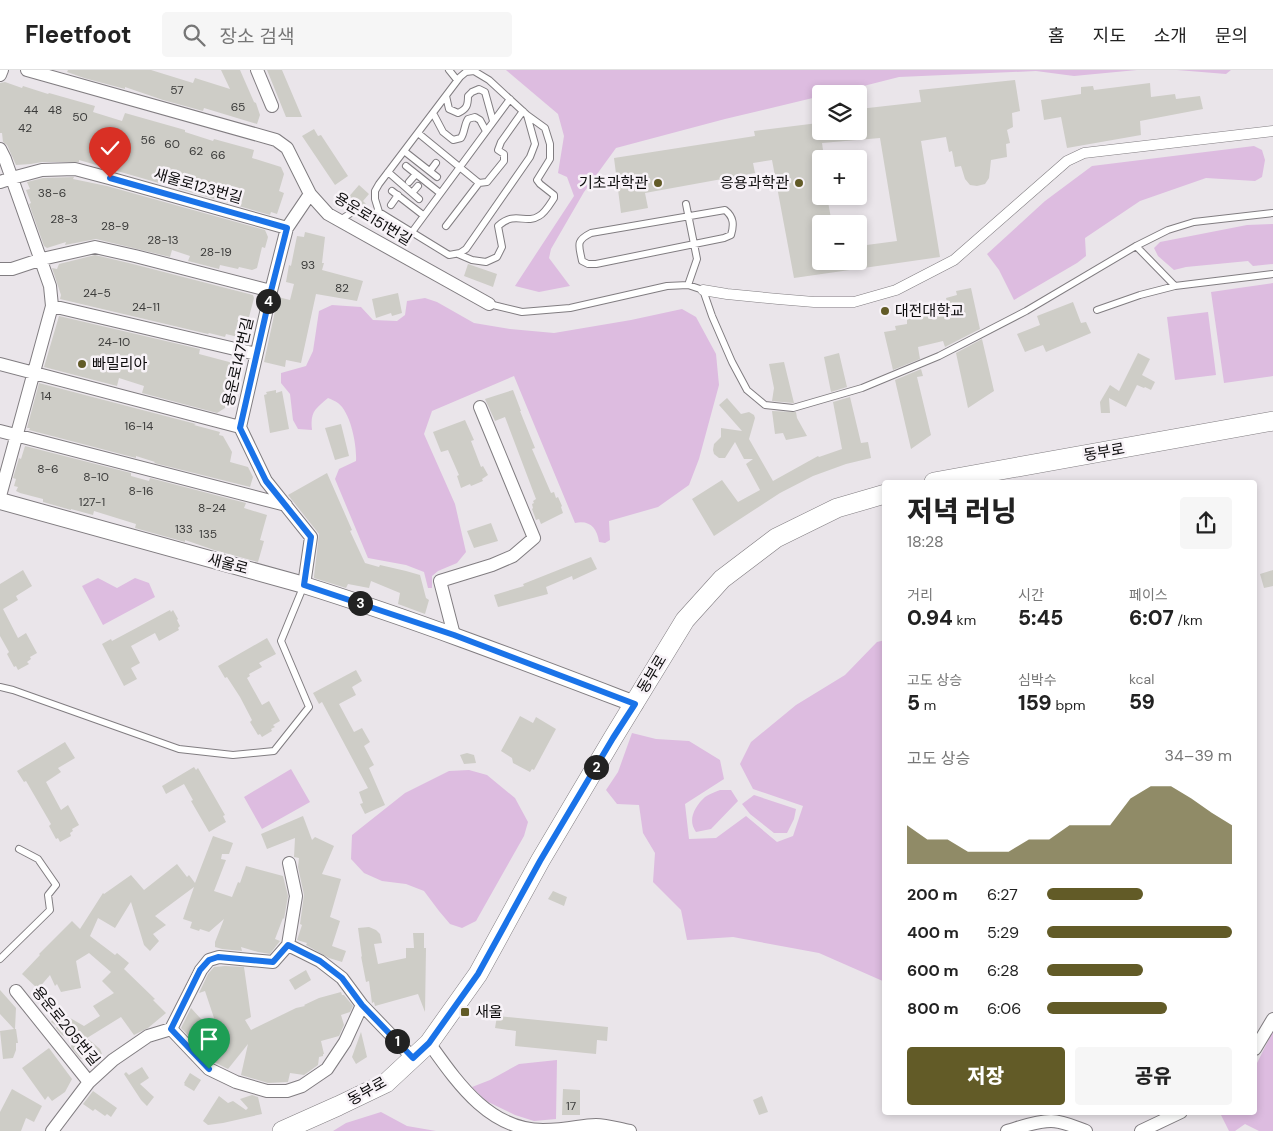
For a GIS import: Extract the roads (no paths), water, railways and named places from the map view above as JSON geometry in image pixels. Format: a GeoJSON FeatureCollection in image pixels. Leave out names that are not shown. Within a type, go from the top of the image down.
{"type":"FeatureCollection","features":[{"type":"Feature","properties":{"kind":"main road","name":"동부로"},"geometry":{"type":"LineString","coordinates":[[945,480],[1273,421]]}},
{"type":"Feature","properties":{"kind":"main road","name":"동부로"},"geometry":{"type":"LineString","coordinates":[[282,1131],[386,1083],[429,1043],[478,974],[540,861],[685,620],[722,579],[776,538],[837,508],[882,495]]}},
{"type":"Feature","properties":{"kind":"street"},"geometry":{"type":"LineString","coordinates":[[0,75],[2,70]]}},
{"type":"Feature","properties":{"kind":"street","name":"용운로151번길"},"geometry":{"type":"LineString","coordinates":[[27,70],[276,140],[287,148],[310,194],[328,214],[489,304]]}},
{"type":"Feature","properties":{"kind":"street"},"geometry":{"type":"LineString","coordinates":[[256,70],[272,106]]}},
{"type":"Feature","properties":{"kind":"street"},"geometry":{"type":"LineString","coordinates":[[703,290],[814,302],[854,302],[896,290],[954,260],[1067,161],[1084,153],[1273,131]]}},
{"type":"Feature","properties":{"kind":"street"},"geometry":{"type":"LineString","coordinates":[[0,149],[5,159],[6,180],[42,260],[50,286],[52,306],[0,496]]}},
{"type":"Feature","properties":{"kind":"street","name":"새울로123번길"},"geometry":{"type":"LineString","coordinates":[[6,180],[42,170],[75,169],[287,228]]}},
{"type":"Feature","properties":{"kind":"street","name":"용운로147번길"},"geometry":{"type":"LineString","coordinates":[[304,585],[311,537],[266,481],[240,428],[287,228],[310,194]]}},
{"type":"Feature","properties":{"kind":"street"},"geometry":{"type":"LineString","coordinates":[[0,269],[12,269],[95,248],[135,256],[271,291]]}},
{"type":"Feature","properties":{"kind":"street"},"geometry":{"type":"LineString","coordinates":[[52,306],[256,354]]}},
{"type":"Feature","properties":{"kind":"street"},"geometry":{"type":"LineString","coordinates":[[0,364],[240,428]]}},
{"type":"Feature","properties":{"kind":"street"},"geometry":{"type":"LineString","coordinates":[[454,635],[440,581],[492,565],[513,556],[534,538],[480,407]]}},
{"type":"Feature","properties":{"kind":"street"},"geometry":{"type":"LineString","coordinates":[[0,431],[286,505]]}},
{"type":"Feature","properties":{"kind":"street","name":"새울로"},"geometry":{"type":"LineString","coordinates":[[0,501],[304,585],[454,635],[635,704]]}},
{"type":"Feature","properties":{"kind":"street"},"geometry":{"type":"LineString","coordinates":[[289,863],[296,896],[288,945],[273,962],[218,957],[209,960],[200,970],[171,1029],[209,1069],[236,1082],[267,1091],[287,1091],[302,1086],[327,1069],[345,1042],[362,1005]]}},
{"type":"Feature","properties":{"kind":"street"},"geometry":{"type":"LineString","coordinates":[[288,945],[320,961],[342,978],[362,1005],[413,1058]]}},
{"type":"Feature","properties":{"kind":"street","name":"용운로205번길"},"geometry":{"type":"LineString","coordinates":[[16,991],[90,1082]]}},
{"type":"Feature","properties":{"kind":"street"},"geometry":{"type":"LineString","coordinates":[[1257,1046],[1273,1019]]}},
{"type":"Feature","properties":{"kind":"street","name":"용운로205번길"},"geometry":{"type":"LineString","coordinates":[[52,1131],[90,1082],[113,1060],[148,1036],[171,1029]]}},
{"type":"Feature","properties":{"kind":"street"},"geometry":{"type":"LineString","coordinates":[[429,1043],[447,1069],[475,1101],[492,1114],[510,1124],[540,1130],[595,1125],[630,1131]]}},
{"type":"Feature","properties":{"kind":"street"},"geometry":{"type":"LineString","coordinates":[[1141,1131],[1175,1115]]}},
{"type":"Feature","properties":{"kind":"street"},"geometry":{"type":"LineString","coordinates":[[1007,1131],[1051,1121],[1068,1124],[1086,1131]]}},
{"type":"Feature","properties":{"kind":"lane"},"geometry":{"type":"LineString","coordinates":[[449,70],[457,80]]}},
{"type":"Feature","properties":{"kind":"lane"},"geometry":{"type":"LineString","coordinates":[[458,254],[472,260],[486,262],[497,257],[502,247],[498,226],[505,219],[517,217],[532,219],[540,216],[554,198],[554,194],[537,180],[550,159],[550,144],[545,128],[525,113],[489,80],[474,71],[466,72],[457,80],[375,191],[374,199],[379,212],[449,255],[458,254],[466,249],[530,157],[535,144],[525,113]]}},
{"type":"Feature","properties":{"kind":"lane"},"geometry":{"type":"LineString","coordinates":[[446,96],[448,109],[458,113],[465,110],[468,105],[468,96],[472,92],[479,89],[485,92],[493,121]]}},
{"type":"Feature","properties":{"kind":"lane"},"geometry":{"type":"LineString","coordinates":[[412,232],[510,99]]}},
{"type":"Feature","properties":{"kind":"lane"},"geometry":{"type":"LineString","coordinates":[[432,113],[443,132],[453,140],[461,138],[464,134],[464,125],[468,119],[475,117],[480,120],[486,132]]}},
{"type":"Feature","properties":{"kind":"lane"},"geometry":{"type":"LineString","coordinates":[[418,133],[479,182],[487,182],[504,162],[504,154],[498,150],[501,142],[525,113]]}},
{"type":"Feature","properties":{"kind":"lane"},"geometry":{"type":"LineString","coordinates":[[404,151],[436,177]]}},
{"type":"Feature","properties":{"kind":"lane"},"geometry":{"type":"LineString","coordinates":[[430,171],[436,164]]}},
{"type":"Feature","properties":{"kind":"lane"},"geometry":{"type":"LineString","coordinates":[[406,166],[440,193]]}},
{"type":"Feature","properties":{"kind":"lane"},"geometry":{"type":"LineString","coordinates":[[388,172],[419,199]]}},
{"type":"Feature","properties":{"kind":"lane"},"geometry":{"type":"LineString","coordinates":[[409,182],[416,174]]}},
{"type":"Feature","properties":{"kind":"lane"},"geometry":{"type":"LineString","coordinates":[[446,226],[479,182]]}},
{"type":"Feature","properties":{"kind":"lane"},"geometry":{"type":"LineString","coordinates":[[412,193],[418,186]]}},
{"type":"Feature","properties":{"kind":"lane"},"geometry":{"type":"LineString","coordinates":[[392,191],[424,216]]}},
{"type":"Feature","properties":{"kind":"lane"},"geometry":{"type":"LineString","coordinates":[[391,205],[398,195]]}},
{"type":"Feature","properties":{"kind":"lane"},"geometry":{"type":"LineString","coordinates":[[686,204],[698,258],[688,285]]}},
{"type":"Feature","properties":{"kind":"lane"},"geometry":{"type":"LineString","coordinates":[[725,210],[730,214],[734,227],[731,235],[694,244],[588,264],[582,261],[579,243],[582,237],[591,233],[725,210]]}},
{"type":"Feature","properties":{"kind":"lane"},"geometry":{"type":"LineString","coordinates":[[339,221],[354,211],[364,215],[379,212]]}},
{"type":"Feature","properties":{"kind":"lane"},"geometry":{"type":"LineString","coordinates":[[703,290],[732,362],[747,390],[765,405],[793,408],[862,388],[939,356],[1026,311],[1136,246],[1168,230],[1194,222],[1273,213]]}},
{"type":"Feature","properties":{"kind":"lane"},"geometry":{"type":"LineString","coordinates":[[1136,246],[1175,286]]}},
{"type":"Feature","properties":{"kind":"lane"},"geometry":{"type":"LineString","coordinates":[[1097,310],[1140,295],[1175,286],[1273,274]]}},
{"type":"Feature","properties":{"kind":"lane","name":"용운로151번길"},"geometry":{"type":"LineString","coordinates":[[489,304],[522,312],[570,308],[667,286],[688,285],[703,290]]}},
{"type":"Feature","properties":{"kind":"lane"},"geometry":{"type":"LineString","coordinates":[[0,687],[179,749],[233,755],[274,751],[309,708],[281,641],[304,585]]}},
{"type":"Feature","properties":{"kind":"lane"},"geometry":{"type":"LineString","coordinates":[[0,959],[50,910],[48,895],[56,885],[38,859],[19,849]]}},
{"type":"Feature","properties":{"kind":"place","name":"기초과학관"},"geometry":{"type":"Point","coordinates":[658,183]}},
{"type":"Feature","properties":{"kind":"place","name":"응용과학관"},"geometry":{"type":"Point","coordinates":[799,183]}},
{"type":"Feature","properties":{"kind":"place","name":"대전대학교"},"geometry":{"type":"Point","coordinates":[885,311]}},
{"type":"Feature","properties":{"kind":"place","name":"빠밀리아"},"geometry":{"type":"Point","coordinates":[82,364]}},
{"type":"Feature","properties":{"kind":"place","name":"새울"},"geometry":{"type":"Point","coordinates":[465,1012]}}]}
